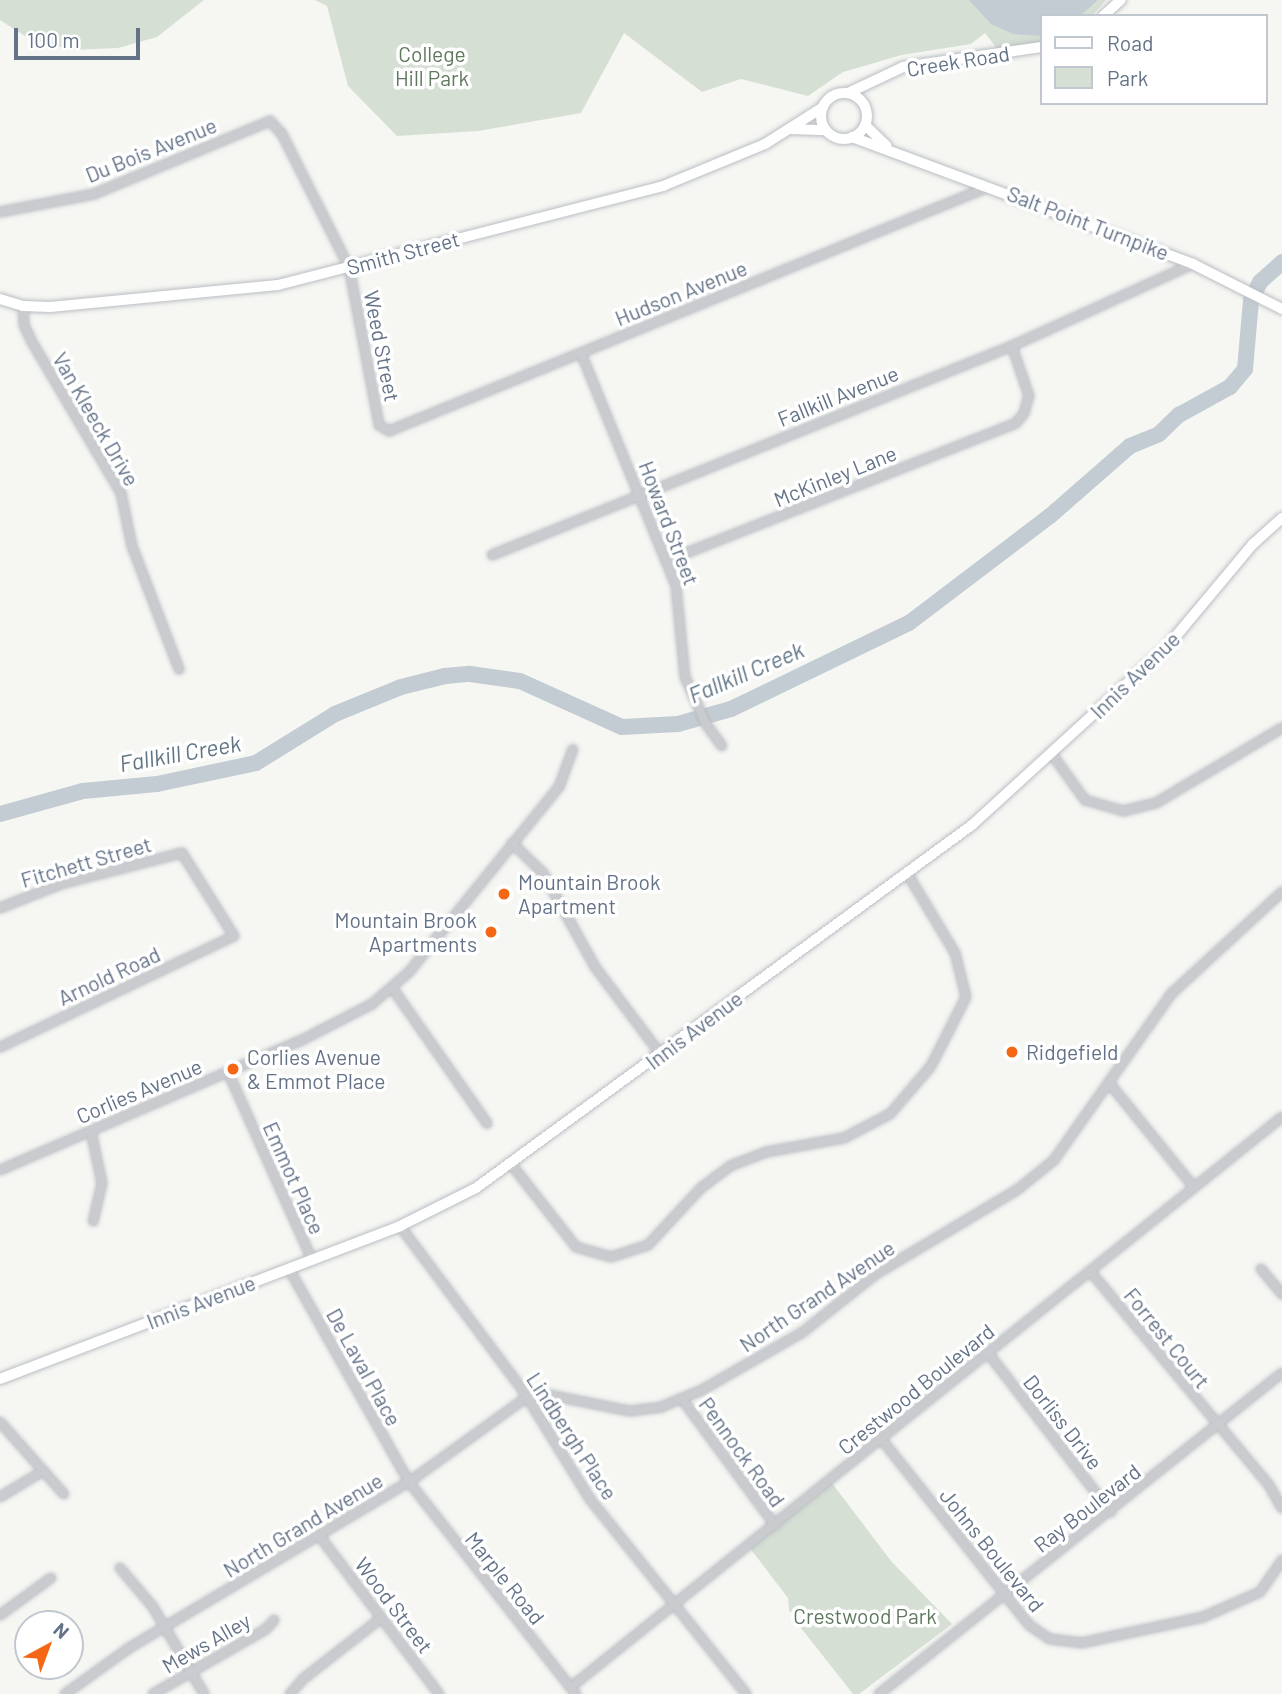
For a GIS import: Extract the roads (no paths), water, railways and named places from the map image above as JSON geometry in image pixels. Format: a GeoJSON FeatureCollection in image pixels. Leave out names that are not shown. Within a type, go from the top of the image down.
{"type":"FeatureCollection","features":[{"type":"Feature","properties":{"kind":"street"},"geometry":{"type":"LineString","coordinates":[[1105,14],[1121,0]]}},
{"type":"Feature","properties":{"kind":"street","name":"Creek Road"},"geometry":{"type":"LineString","coordinates":[[848,93],[903,67],[1040,47]]}},
{"type":"Feature","properties":{"kind":"street"},"geometry":{"type":"LineString","coordinates":[[790,128],[826,130],[838,138],[852,137],[865,125],[864,104],[876,80]]}},
{"type":"Feature","properties":{"kind":"street"},"geometry":{"type":"LineString","coordinates":[[826,130],[823,107],[833,96],[848,93],[864,104]]}},
{"type":"Feature","properties":{"kind":"street","name":"Smith Street"},"geometry":{"type":"LineString","coordinates":[[0,299],[23,306],[245,291],[349,267],[663,186],[753,150],[823,107]]}},
{"type":"Feature","properties":{"kind":"street","name":"Du Bois Avenue"},"geometry":{"type":"LineString","coordinates":[[0,212],[94,194],[270,121]]}},
{"type":"Feature","properties":{"kind":"street","name":"Weed Street"},"geometry":{"type":"LineString","coordinates":[[270,121],[282,134],[349,267],[382,430]]}},
{"type":"Feature","properties":{"kind":"street","name":"Salt Point Turnpike"},"geometry":{"type":"LineString","coordinates":[[865,125],[889,148]]}},
{"type":"Feature","properties":{"kind":"street","name":"Salt Point Turnpike"},"geometry":{"type":"LineString","coordinates":[[852,137],[992,186],[1193,264],[1282,309]]}},
{"type":"Feature","properties":{"kind":"street","name":"Hudson Avenue"},"geometry":{"type":"LineString","coordinates":[[382,430],[992,186]]}},
{"type":"Feature","properties":{"kind":"street","name":"Fallkill Avenue"},"geometry":{"type":"LineString","coordinates":[[492,555],[1012,346],[1193,264]]}},
{"type":"Feature","properties":{"kind":"street","name":"Van Kleeck Drive"},"geometry":{"type":"LineString","coordinates":[[23,306],[24,325],[32,342],[121,493],[132,546],[179,669]]}},
{"type":"Feature","properties":{"kind":"street","name":"McKinley Lane"},"geometry":{"type":"LineString","coordinates":[[666,561],[1016,423],[1024,413],[1028,396],[1012,346]]}},
{"type":"Feature","properties":{"kind":"street","name":"Howard Street"},"geometry":{"type":"LineString","coordinates":[[581,352],[666,561],[680,605],[685,677],[706,724],[722,747]]}},
{"type":"Feature","properties":{"kind":"street","name":"Innis Avenue"},"geometry":{"type":"LineString","coordinates":[[0,1379],[400,1226],[440,1208],[511,1164],[972,825],[1166,648],[1253,544],[1282,518]]}},
{"type":"Feature","properties":{"kind":"street"},"geometry":{"type":"LineString","coordinates":[[1051,753],[1085,800],[1123,811],[1156,803],[1282,728]]}},
{"type":"Feature","properties":{"kind":"street","name":"Corlies Avenue"},"geometry":{"type":"LineString","coordinates":[[0,1170],[302,1040],[372,1004],[393,989],[567,775],[573,748]]}},
{"type":"Feature","properties":{"kind":"street"},"geometry":{"type":"LineString","coordinates":[[512,843],[543,873],[595,967],[661,1055]]}},
{"type":"Feature","properties":{"kind":"street","name":"Fitchett Street"},"geometry":{"type":"LineString","coordinates":[[0,908],[46,889],[182,853],[234,936]]}},
{"type":"Feature","properties":{"kind":"street"},"geometry":{"type":"LineString","coordinates":[[511,1164],[576,1247],[598,1256],[626,1255],[648,1245],[701,1188],[730,1166],[766,1152],[844,1138],[890,1114],[931,1066],[966,998],[955,953],[907,873]]}},
{"type":"Feature","properties":{"kind":"street","name":"North Grand Avenue"},"geometry":{"type":"LineString","coordinates":[[65,1694],[165,1627],[321,1538],[410,1482],[527,1397],[549,1395],[630,1411],[682,1399],[803,1332],[876,1275],[1017,1190],[1063,1150],[1171,994],[1282,892]]}},
{"type":"Feature","properties":{"kind":"street","name":"Arnold Road"},"geometry":{"type":"LineString","coordinates":[[0,1047],[234,936]]}},
{"type":"Feature","properties":{"kind":"street"},"geometry":{"type":"LineString","coordinates":[[393,989],[488,1122]]}},
{"type":"Feature","properties":{"kind":"street","name":"Emmot Place"},"geometry":{"type":"LineString","coordinates":[[228,1072],[312,1260]]}},
{"type":"Feature","properties":{"kind":"street"},"geometry":{"type":"LineString","coordinates":[[1110,1084],[1193,1186]]}},
{"type":"Feature","properties":{"kind":"street","name":"Crestwood Boulevard"},"geometry":{"type":"LineString","coordinates":[[574,1690],[674,1605],[1282,1117]]}},
{"type":"Feature","properties":{"kind":"street"},"geometry":{"type":"LineString","coordinates":[[91,1131],[102,1183],[93,1221]]}},
{"type":"Feature","properties":{"kind":"street","name":"Lindbergh Place"},"geometry":{"type":"LineString","coordinates":[[400,1226],[527,1397],[572,1475],[746,1694]]}},
{"type":"Feature","properties":{"kind":"street","name":"De Laval Place"},"geometry":{"type":"LineString","coordinates":[[289,1269],[410,1482]]}},
{"type":"Feature","properties":{"kind":"street"},"geometry":{"type":"LineString","coordinates":[[1261,1269],[1282,1294]]}},
{"type":"Feature","properties":{"kind":"street","name":"Forrest Court"},"geometry":{"type":"LineString","coordinates":[[1090,1271],[1217,1427]]}},
{"type":"Feature","properties":{"kind":"street","name":"Dorliss Drive"},"geometry":{"type":"LineString","coordinates":[[988,1353],[1111,1512]]}},
{"type":"Feature","properties":{"kind":"street","name":"Ray Boulevard"},"geometry":{"type":"LineString","coordinates":[[878,1694],[1111,1512],[1282,1373]]}},
{"type":"Feature","properties":{"kind":"street","name":"Pennock Road"},"geometry":{"type":"LineString","coordinates":[[682,1399],[775,1525]]}},
{"type":"Feature","properties":{"kind":"street"},"geometry":{"type":"LineString","coordinates":[[0,1422],[64,1494]]}},
{"type":"Feature","properties":{"kind":"street"},"geometry":{"type":"LineString","coordinates":[[1217,1427],[1269,1485],[1282,1508]]}},
{"type":"Feature","properties":{"kind":"street","name":"Johns Boulevard"},"geometry":{"type":"LineString","coordinates":[[882,1440],[1005,1595],[1042,1636],[1081,1643],[1191,1620],[1243,1602],[1271,1581],[1282,1560]]}},
{"type":"Feature","properties":{"kind":"street"},"geometry":{"type":"LineString","coordinates":[[0,1497],[43,1471]]}},
{"type":"Feature","properties":{"kind":"street","name":"Marple Road"},"geometry":{"type":"LineString","coordinates":[[410,1482],[574,1690]]}},
{"type":"Feature","properties":{"kind":"street","name":"Wood Street"},"geometry":{"type":"LineString","coordinates":[[321,1538],[439,1694]]}},
{"type":"Feature","properties":{"kind":"street"},"geometry":{"type":"LineString","coordinates":[[120,1568],[165,1627],[204,1694]]}},
{"type":"Feature","properties":{"kind":"street"},"geometry":{"type":"LineString","coordinates":[[0,1615],[51,1578]]}},
{"type":"Feature","properties":{"kind":"street"},"geometry":{"type":"LineString","coordinates":[[290,1694],[303,1679],[381,1618]]}},
{"type":"Feature","properties":{"kind":"street","name":"Mews Alley"},"geometry":{"type":"LineString","coordinates":[[153,1694],[274,1620]]}},
{"type":"Feature","properties":{"kind":"waterway","name":"Fallkill Creek"},"geometry":{"type":"LineString","coordinates":[[0,814],[83,791],[157,784],[256,763],[335,714],[401,687],[445,676],[470,674],[520,681],[622,727],[678,724],[731,709],[909,623],[1050,516],[1130,446],[1159,434],[1179,415],[1230,387],[1245,369],[1251,300],[1260,282],[1282,262]]}},
{"type":"Feature","properties":{"kind":"place","name":"Mountain Brook Apartment"},"geometry":{"type":"Point","coordinates":[504,894]}},
{"type":"Feature","properties":{"kind":"place","name":"Mountain Brook Apartments"},"geometry":{"type":"Point","coordinates":[491,932]}},
{"type":"Feature","properties":{"kind":"place","name":"Ridgefield"},"geometry":{"type":"Point","coordinates":[1012,1052]}},
{"type":"Feature","properties":{"kind":"place","name":"Corlies Avenue & Emmot Place"},"geometry":{"type":"Point","coordinates":[233,1069]}},
{"type":"Feature","properties":{"kind":"park label","name":"College Hill Park"},"geometry":{"type":"Point","coordinates":[432,66]}},
{"type":"Feature","properties":{"kind":"park label","name":"Crestwood Park"},"geometry":{"type":"Point","coordinates":[865,1616]}}]}
